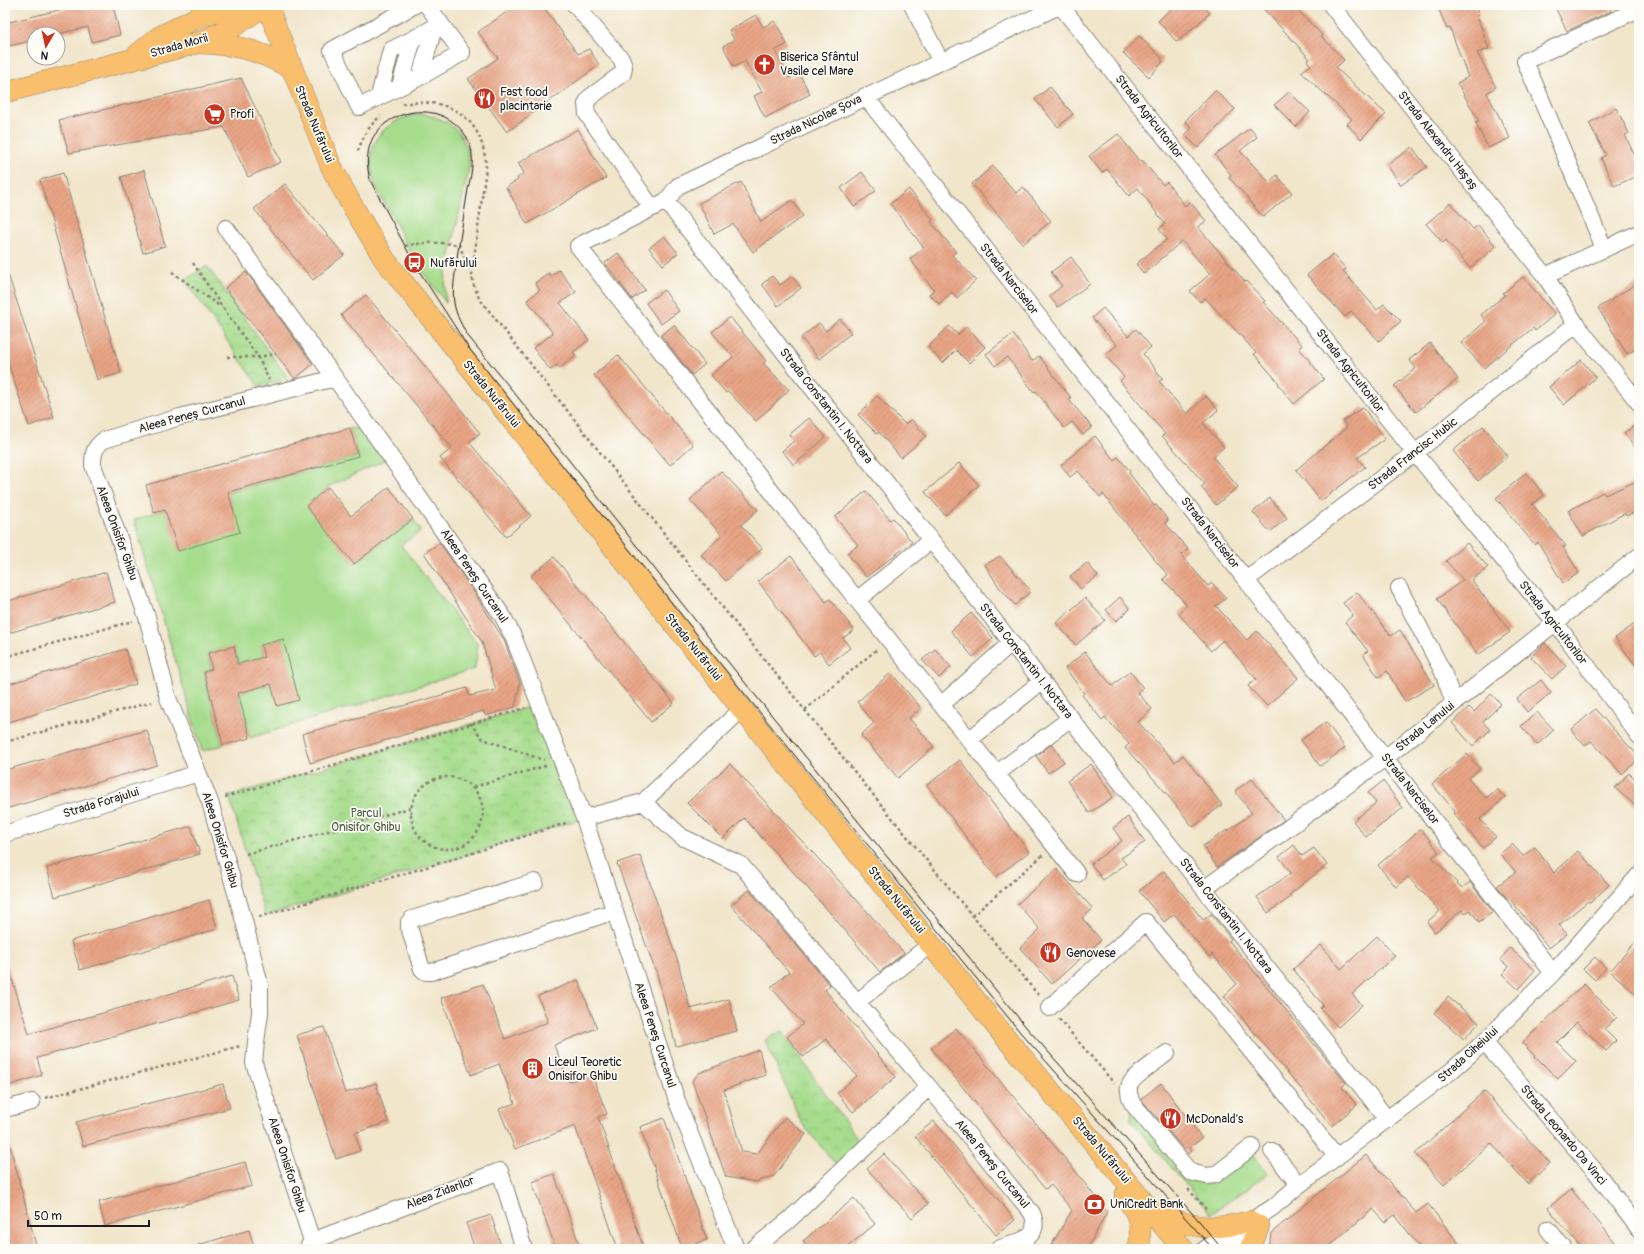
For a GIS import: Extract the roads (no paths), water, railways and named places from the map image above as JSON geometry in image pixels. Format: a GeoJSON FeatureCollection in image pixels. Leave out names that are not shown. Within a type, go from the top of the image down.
{"type":"FeatureCollection","features":[{"type":"Feature","properties":{"kind":"main road"},"geometry":{"type":"LineString","coordinates":[[159,37],[189,5]]}},
{"type":"Feature","properties":{"kind":"main road","name":"Strada Morii"},"geometry":{"type":"LineString","coordinates":[[133,59],[159,37],[196,18],[213,12],[258,5]]}},
{"type":"Feature","properties":{"kind":"main road","name":"Strada Morii"},"geometry":{"type":"LineString","coordinates":[[5,92],[197,43],[233,27],[266,5]]}},
{"type":"Feature","properties":{"kind":"main road","name":"Strada Nufărului"},"geometry":{"type":"LineString","coordinates":[[266,5],[331,166],[350,202],[385,260],[742,709],[1002,1032],[1103,1151],[1183,1249]]}},
{"type":"Feature","properties":{"kind":"main road"},"geometry":{"type":"LineString","coordinates":[[197,43],[241,46],[269,56],[291,68]]}},
{"type":"Feature","properties":{"kind":"main road"},"geometry":{"type":"LineString","coordinates":[[1103,1151],[1111,1175],[1136,1209],[1140,1220],[1141,1234],[1139,1249]]}},
{"type":"Feature","properties":{"kind":"main road"},"geometry":{"type":"LineString","coordinates":[[1146,1204],[1169,1218],[1194,1226],[1218,1227],[1254,1223],[1250,1249]]}},
{"type":"Feature","properties":{"kind":"street"},"geometry":{"type":"LineString","coordinates":[[416,5],[332,50],[358,107],[420,77],[462,53],[437,26],[427,5]]}},
{"type":"Feature","properties":{"kind":"street","name":"Strada Constantin I. Nottara"},"geometry":{"type":"LineString","coordinates":[[575,5],[622,60],[624,67],[623,72],[589,98],[586,104],[587,114],[931,540],[1204,889],[1388,1120]]}},
{"type":"Feature","properties":{"kind":"street"},"geometry":{"type":"LineString","coordinates":[[912,5],[942,62]]}},
{"type":"Feature","properties":{"kind":"street","name":"Strada Nicolae Șova"},"geometry":{"type":"LineString","coordinates":[[856,600],[578,246],[659,205],[678,186],[865,96],[942,62],[1061,5]]}},
{"type":"Feature","properties":{"kind":"street","name":"Strada Agricultorilor"},"geometry":{"type":"LineString","coordinates":[[1061,5],[1415,453],[1555,622],[1639,736]]}},
{"type":"Feature","properties":{"kind":"street","name":"Strada Alexandru Hașaș"},"geometry":{"type":"LineString","coordinates":[[1331,5],[1545,276],[1576,324],[1639,403]]}},
{"type":"Feature","properties":{"kind":"street"},"geometry":{"type":"LineString","coordinates":[[1604,248],[1525,61],[1639,9]]}},
{"type":"Feature","properties":{"kind":"street"},"geometry":{"type":"LineString","coordinates":[[379,96],[391,50],[437,26]]}},
{"type":"Feature","properties":{"kind":"street"},"geometry":{"type":"LineString","coordinates":[[420,77],[437,26]]}},
{"type":"Feature","properties":{"kind":"street"},"geometry":{"type":"LineString","coordinates":[[400,86],[413,39]]}},
{"type":"Feature","properties":{"kind":"street","name":"Strada Narciselor"},"geometry":{"type":"LineString","coordinates":[[865,96],[1553,972]]}},
{"type":"Feature","properties":{"kind":"street","name":"Aleea Peneș Curcanul"},"geometry":{"type":"LineString","coordinates":[[226,228],[335,378],[502,615],[513,636],[584,818],[678,1104],[734,1242]]}},
{"type":"Feature","properties":{"kind":"street"},"geometry":{"type":"LineString","coordinates":[[1545,276],[1639,233]]}},
{"type":"Feature","properties":{"kind":"street","name":"Strada Francisc Hubic"},"geometry":{"type":"LineString","coordinates":[[1246,580],[1415,453],[1576,324]]}},
{"type":"Feature","properties":{"kind":"street","name":"Aleea Peneș Curcanul"},"geometry":{"type":"LineString","coordinates":[[96,445],[104,440],[145,427],[335,378]]}},
{"type":"Feature","properties":{"kind":"street","name":"Aleea Onisifor Ghibu"},"geometry":{"type":"LineString","coordinates":[[96,445],[93,455],[93,465],[147,617],[168,698],[210,802],[244,921],[260,985],[260,1013],[254,1063],[310,1245]]}},
{"type":"Feature","properties":{"kind":"street"},"geometry":{"type":"LineString","coordinates":[[931,540],[856,600],[942,705],[1076,874]]}},
{"type":"Feature","properties":{"kind":"street","name":"Strada Lanului"},"geometry":{"type":"LineString","coordinates":[[1204,889],[1386,758],[1639,556]]}},
{"type":"Feature","properties":{"kind":"street"},"geometry":{"type":"LineString","coordinates":[[1399,588],[1443,672],[1454,703]]}},
{"type":"Feature","properties":{"kind":"street"},"geometry":{"type":"LineString","coordinates":[[942,705],[1012,643]]}},
{"type":"Feature","properties":{"kind":"street"},"geometry":{"type":"LineString","coordinates":[[969,740],[1042,681]]}},
{"type":"Feature","properties":{"kind":"street"},"geometry":{"type":"LineString","coordinates":[[584,818],[643,802],[742,709]]}},
{"type":"Feature","properties":{"kind":"street"},"geometry":{"type":"LineString","coordinates":[[996,774],[1071,718]]}},
{"type":"Feature","properties":{"kind":"street","name":"Strada Forajului"},"geometry":{"type":"LineString","coordinates":[[5,834],[198,773]]}},
{"type":"Feature","properties":{"kind":"street","name":"Aleea Peneș Curcanul"},"geometry":{"type":"LineString","coordinates":[[643,802],[682,837],[741,865],[929,1087],[1032,1213],[1035,1225],[1032,1233],[1026,1239],[998,1249]]}},
{"type":"Feature","properties":{"kind":"street","name":"Strada Ciheiului"},"geometry":{"type":"LineString","coordinates":[[1205,1249],[1254,1223],[1299,1186],[1450,1072],[1484,1042],[1553,972],[1639,875]]}},
{"type":"Feature","properties":{"kind":"street"},"geometry":{"type":"LineString","coordinates":[[535,882],[412,919],[409,922],[409,927],[422,968],[426,972],[431,972],[615,911]]}},
{"type":"Feature","properties":{"kind":"street"},"geometry":{"type":"LineString","coordinates":[[1049,1008],[1146,922],[1337,1157]]}},
{"type":"Feature","properties":{"kind":"street"},"geometry":{"type":"LineString","coordinates":[[857,1002],[931,944]]}},
{"type":"Feature","properties":{"kind":"street","name":"Strada Leonardo Da Vinci"},"geometry":{"type":"LineString","coordinates":[[1484,1042],[1596,1172],[1639,1229]]}},
{"type":"Feature","properties":{"kind":"street"},"geometry":{"type":"LineString","coordinates":[[1167,1053],[1134,1079],[1129,1086],[1129,1095],[1132,1103],[1190,1172],[1207,1176],[1215,1175],[1252,1147]]}},
{"type":"Feature","properties":{"kind":"street"},"geometry":{"type":"LineString","coordinates":[[753,1249],[789,1220],[929,1087]]}},
{"type":"Feature","properties":{"kind":"street"},"geometry":{"type":"LineString","coordinates":[[5,1109],[32,1102]]}},
{"type":"Feature","properties":{"kind":"street"},"geometry":{"type":"LineString","coordinates":[[1272,1151],[1299,1186]]}},
{"type":"Feature","properties":{"kind":"street","name":"Aleea Zidarilor"},"geometry":{"type":"LineString","coordinates":[[310,1245],[500,1171],[524,1249]]}},
{"type":"Feature","properties":{"kind":"street","name":"Strada Ciheiului"},"geometry":{"type":"LineString","coordinates":[[1235,1249],[1254,1223]]}},
{"type":"Feature","properties":{"kind":"street"},"geometry":{"type":"LineString","coordinates":[[1548,1229],[1564,1249]]}},
{"type":"Feature","properties":{"kind":"tram line"},"geometry":{"type":"LineString","coordinates":[[1213,1249],[1020,1032],[723,667],[468,347],[414,263],[370,180],[368,171],[369,147],[375,134],[386,123],[396,117],[407,114],[429,112],[449,120],[458,127],[469,142],[472,155],[472,169],[456,264],[453,293],[456,312],[468,336],[568,459],[729,663],[1026,1027],[1200,1222],[1222,1249]]}},
{"type":"Feature","properties":{"kind":"place","name":"Biserica Sfântul Vasile cel Mare"},"geometry":{"type":"Point","coordinates":[764,64]}},
{"type":"Feature","properties":{"kind":"place","name":"Fast food placintarie"},"geometry":{"type":"Point","coordinates":[485,99]}},
{"type":"Feature","properties":{"kind":"place","name":"Profi"},"geometry":{"type":"Point","coordinates":[215,114]}},
{"type":"Feature","properties":{"kind":"place","name":"Nufărului"},"geometry":{"type":"Point","coordinates":[414,263]}},
{"type":"Feature","properties":{"kind":"place","name":"Genovese"},"geometry":{"type":"Point","coordinates":[1051,953]}},
{"type":"Feature","properties":{"kind":"place","name":"Liceul Teoretic Onisifor Ghibu"},"geometry":{"type":"Point","coordinates":[532,1069]}},
{"type":"Feature","properties":{"kind":"place","name":"McDonald's"},"geometry":{"type":"Point","coordinates":[1170,1119]}},
{"type":"Feature","properties":{"kind":"place","name":"UniCredit Bank"},"geometry":{"type":"Point","coordinates":[1094,1204]}},
{"type":"Feature","properties":{"kind":"park label","name":"Parcul Onisifor Ghibu"},"geometry":{"type":"Point","coordinates":[366,820]}}]}
